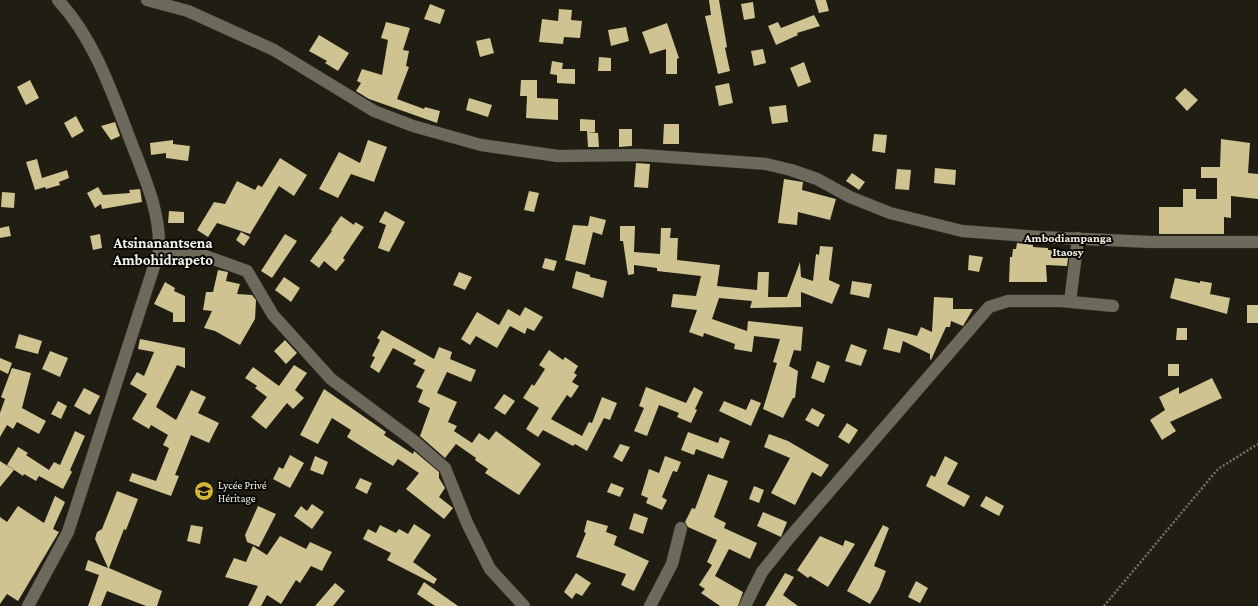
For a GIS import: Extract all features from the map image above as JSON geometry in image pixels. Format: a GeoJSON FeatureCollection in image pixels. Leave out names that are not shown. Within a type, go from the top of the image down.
{"type":"FeatureCollection","features":[{"type":"Feature","properties":{"kind":"street"},"geometry":{"type":"LineString","coordinates":[[28,606],[68,532],[159,251],[160,236],[157,217],[147,183],[103,71],[87,40],[58,0]]}},
{"type":"Feature","properties":{"kind":"street"},"geometry":{"type":"LineString","coordinates":[[147,0],[188,11],[274,50],[374,111],[412,126],[481,145],[558,156],[641,155],[766,164],[817,178],[850,197],[890,213],[962,231],[1040,237],[1151,242],[1258,242]]}},
{"type":"Feature","properties":{"kind":"street"},"geometry":{"type":"LineString","coordinates":[[1070,302],[1078,238]]}},
{"type":"Feature","properties":{"kind":"street"},"geometry":{"type":"LineString","coordinates":[[159,251],[197,253],[247,270],[273,315],[331,379],[414,441],[445,468],[467,524],[490,569],[524,606]]}},
{"type":"Feature","properties":{"kind":"street"},"geometry":{"type":"LineString","coordinates":[[745,606],[762,572],[790,537],[989,307],[1008,301],[1070,302],[1113,306]]}},
{"type":"Feature","properties":{"kind":"street"},"geometry":{"type":"LineString","coordinates":[[650,606],[672,564],[681,528]]}},
{"type":"Feature","properties":{"kind":"path"},"geometry":{"type":"LineString","coordinates":[[1104,606],[1218,469],[1258,444]]}},
{"type":"Feature","properties":{"kind":"building"},"geometry":{"type":"Polygon","coordinates":[[[709,0],[719,0],[727,47],[725,48],[730,71],[718,74],[705,16],[711,15],[709,0]]]}},
{"type":"Feature","properties":{"kind":"building"},"geometry":{"type":"Polygon","coordinates":[[[815,0],[826,0],[829,11],[819,13],[815,0]]]}},
{"type":"Feature","properties":{"kind":"building"},"geometry":{"type":"Polygon","coordinates":[[[753,2],[755,18],[744,20],[741,4],[753,2]]]}},
{"type":"Feature","properties":{"kind":"building"},"geometry":{"type":"Polygon","coordinates":[[[430,4],[445,10],[440,24],[424,19],[430,4]]]}},
{"type":"Feature","properties":{"kind":"building"},"geometry":{"type":"Polygon","coordinates":[[[559,9],[572,10],[571,20],[582,21],[580,38],[564,37],[563,44],[539,42],[542,19],[558,21],[559,9]]]}},
{"type":"Feature","properties":{"kind":"building"},"geometry":{"type":"Polygon","coordinates":[[[814,15],[820,26],[797,33],[798,35],[776,45],[768,26],[778,22],[781,28],[814,15]]]}},
{"type":"Feature","properties":{"kind":"building"},"geometry":{"type":"Polygon","coordinates":[[[386,22],[410,28],[403,50],[409,51],[406,66],[409,67],[397,99],[424,109],[425,107],[440,111],[437,123],[369,99],[356,91],[361,83],[357,81],[362,69],[382,75],[388,40],[381,38],[386,22]]]}},
{"type":"Feature","properties":{"kind":"building"},"geometry":{"type":"Polygon","coordinates":[[[667,23],[679,58],[677,59],[677,74],[666,74],[666,49],[650,54],[642,32],[667,23]]]}},
{"type":"Feature","properties":{"kind":"building"},"geometry":{"type":"Polygon","coordinates":[[[626,27],[629,41],[611,46],[608,30],[626,27]]]}},
{"type":"Feature","properties":{"kind":"building"},"geometry":{"type":"Polygon","coordinates":[[[319,35],[349,53],[338,71],[325,63],[327,61],[309,51],[319,35]]]}},
{"type":"Feature","properties":{"kind":"building"},"geometry":{"type":"Polygon","coordinates":[[[490,38],[494,53],[480,57],[476,41],[490,38]]]}},
{"type":"Feature","properties":{"kind":"building"},"geometry":{"type":"Polygon","coordinates":[[[763,49],[766,63],[754,66],[751,51],[763,49]]]}},
{"type":"Feature","properties":{"kind":"building"},"geometry":{"type":"Polygon","coordinates":[[[599,57],[611,58],[611,71],[598,71],[599,57]]]}},
{"type":"Feature","properties":{"kind":"building"},"geometry":{"type":"Polygon","coordinates":[[[552,61],[563,63],[562,69],[575,69],[575,84],[557,83],[557,75],[550,74],[552,61]]]}},
{"type":"Feature","properties":{"kind":"building"},"geometry":{"type":"Polygon","coordinates":[[[804,62],[811,82],[798,87],[790,68],[804,62]]]}},
{"type":"Feature","properties":{"kind":"building"},"geometry":{"type":"Polygon","coordinates":[[[30,80],[39,98],[26,105],[17,87],[30,80]]]}},
{"type":"Feature","properties":{"kind":"building"},"geometry":{"type":"Polygon","coordinates":[[[521,80],[537,80],[537,98],[558,99],[558,120],[526,118],[527,96],[520,96],[521,80]]]}},
{"type":"Feature","properties":{"kind":"building"},"geometry":{"type":"Polygon","coordinates":[[[729,83],[733,103],[719,106],[715,86],[729,83]]]}},
{"type":"Feature","properties":{"kind":"building"},"geometry":{"type":"Polygon","coordinates":[[[1185,88],[1198,100],[1187,111],[1175,98],[1185,88]]]}},
{"type":"Feature","properties":{"kind":"building"},"geometry":{"type":"Polygon","coordinates":[[[469,98],[492,105],[488,117],[466,110],[469,98]]]}},
{"type":"Feature","properties":{"kind":"building"},"geometry":{"type":"Polygon","coordinates":[[[786,105],[788,122],[772,124],[769,107],[786,105]]]}},
{"type":"Feature","properties":{"kind":"building"},"geometry":{"type":"Polygon","coordinates":[[[76,116],[84,131],[72,138],[64,123],[76,116]]]}},
{"type":"Feature","properties":{"kind":"building"},"geometry":{"type":"Polygon","coordinates":[[[580,119],[595,120],[595,132],[588,132],[598,133],[599,147],[588,147],[587,131],[580,131],[580,119]]]}},
{"type":"Feature","properties":{"kind":"building"},"geometry":{"type":"Polygon","coordinates":[[[115,122],[120,136],[111,140],[101,126],[115,122]]]}},
{"type":"Feature","properties":{"kind":"building"},"geometry":{"type":"Polygon","coordinates":[[[664,124],[679,124],[679,144],[663,144],[664,124]]]}},
{"type":"Feature","properties":{"kind":"building"},"geometry":{"type":"Polygon","coordinates":[[[619,129],[632,129],[632,146],[619,147],[619,129]]]}},
{"type":"Feature","properties":{"kind":"building"},"geometry":{"type":"Polygon","coordinates":[[[874,134],[887,135],[885,153],[872,151],[874,134]]]}},
{"type":"Feature","properties":{"kind":"building"},"geometry":{"type":"Polygon","coordinates":[[[1221,139],[1250,143],[1248,173],[1258,174],[1258,199],[1231,196],[1231,218],[1224,217],[1224,234],[1159,234],[1159,207],[1183,207],[1183,189],[1196,189],[1196,199],[1217,199],[1217,178],[1201,178],[1201,167],[1220,167],[1221,139]]]}},
{"type":"Feature","properties":{"kind":"building"},"geometry":{"type":"Polygon","coordinates":[[[173,140],[173,144],[190,146],[188,161],[166,158],[166,153],[151,155],[150,143],[173,140]]]}},
{"type":"Feature","properties":{"kind":"building"},"geometry":{"type":"Polygon","coordinates":[[[368,140],[387,147],[374,182],[351,174],[338,198],[319,189],[339,152],[360,163],[368,140]]]}},
{"type":"Feature","properties":{"kind":"building"},"geometry":{"type":"Polygon","coordinates":[[[280,158],[307,175],[294,196],[279,186],[250,234],[217,223],[208,237],[197,230],[214,202],[225,204],[237,181],[255,190],[258,185],[262,187],[280,158]]]}},
{"type":"Feature","properties":{"kind":"building"},"geometry":{"type":"Polygon","coordinates":[[[37,159],[42,178],[67,170],[69,178],[59,182],[60,185],[35,190],[26,162],[37,159]]]}},
{"type":"Feature","properties":{"kind":"building"},"geometry":{"type":"Polygon","coordinates":[[[636,163],[650,164],[648,188],[634,187],[636,163]]]}},
{"type":"Feature","properties":{"kind":"building"},"geometry":{"type":"Polygon","coordinates":[[[935,168],[956,170],[955,185],[934,183],[935,168]]]}},
{"type":"Feature","properties":{"kind":"building"},"geometry":{"type":"Polygon","coordinates":[[[897,169],[911,170],[909,190],[895,189],[897,169]]]}},
{"type":"Feature","properties":{"kind":"building"},"geometry":{"type":"Polygon","coordinates":[[[852,173],[865,182],[859,190],[846,181],[852,173]]]}},
{"type":"Feature","properties":{"kind":"building"},"geometry":{"type":"Polygon","coordinates":[[[784,179],[803,182],[802,190],[836,199],[830,220],[798,212],[797,225],[778,223],[784,179]]]}},
{"type":"Feature","properties":{"kind":"building"},"geometry":{"type":"Polygon","coordinates":[[[98,187],[103,195],[130,193],[129,190],[140,189],[142,202],[102,209],[101,204],[95,208],[87,193],[98,187]]]}},
{"type":"Feature","properties":{"kind":"building"},"geometry":{"type":"Polygon","coordinates":[[[529,191],[539,193],[534,212],[524,210],[529,191]]]}},
{"type":"Feature","properties":{"kind":"building"},"geometry":{"type":"Polygon","coordinates":[[[2,192],[15,193],[14,208],[1,207],[2,192]]]}},
{"type":"Feature","properties":{"kind":"building"},"geometry":{"type":"Polygon","coordinates":[[[169,211],[184,212],[184,223],[168,223],[169,211]]]}},
{"type":"Feature","properties":{"kind":"building"},"geometry":{"type":"Polygon","coordinates":[[[385,211],[405,222],[389,252],[378,248],[386,225],[379,222],[385,211]]]}},
{"type":"Feature","properties":{"kind":"building"},"geometry":{"type":"Polygon","coordinates":[[[341,216],[354,225],[355,222],[364,227],[343,258],[345,260],[336,271],[324,261],[319,268],[310,261],[341,216]]]}},
{"type":"Feature","properties":{"kind":"building"},"geometry":{"type":"Polygon","coordinates":[[[590,216],[606,220],[602,235],[593,232],[585,265],[565,260],[573,225],[588,226],[590,216]]]}},
{"type":"Feature","properties":{"kind":"building"},"geometry":{"type":"Polygon","coordinates":[[[9,226],[11,236],[0,238],[0,228],[9,226]]]}},
{"type":"Feature","properties":{"kind":"building"},"geometry":{"type":"Polygon","coordinates":[[[620,226],[635,226],[634,252],[660,254],[661,228],[671,228],[670,238],[678,238],[677,260],[720,265],[717,286],[757,290],[758,272],[769,272],[768,297],[787,297],[800,262],[801,277],[813,281],[816,254],[819,255],[820,246],[833,247],[829,280],[840,285],[832,304],[801,292],[801,307],[750,308],[752,301],[719,298],[712,319],[747,331],[748,321],[803,327],[801,351],[794,350],[789,366],[798,371],[795,398],[793,398],[783,418],[763,409],[777,363],[773,362],[780,339],[754,336],[752,352],[734,349],[735,344],[704,333],[703,337],[689,332],[697,310],[671,307],[673,294],[696,296],[701,276],[657,271],[657,268],[634,265],[634,274],[628,275],[623,241],[620,241],[620,226]]]}},
{"type":"Feature","properties":{"kind":"building"},"geometry":{"type":"Polygon","coordinates":[[[241,232],[250,237],[244,246],[236,240],[241,232]]]}},
{"type":"Feature","properties":{"kind":"building"},"geometry":{"type":"Polygon","coordinates":[[[100,234],[102,248],[93,250],[90,236],[100,234]]]}},
{"type":"Feature","properties":{"kind":"building"},"geometry":{"type":"Polygon","coordinates":[[[285,234],[297,241],[272,278],[261,271],[285,234]]]}},
{"type":"Feature","properties":{"kind":"building"},"geometry":{"type":"Polygon","coordinates":[[[1017,243],[1033,245],[1033,247],[1048,248],[1048,250],[1069,250],[1067,266],[1046,265],[1047,282],[1009,282],[1010,257],[1012,257],[1013,249],[1016,249],[1017,243]]]}},
{"type":"Feature","properties":{"kind":"building"},"geometry":{"type":"Polygon","coordinates":[[[969,255],[983,257],[979,272],[968,270],[969,255]]]}},
{"type":"Feature","properties":{"kind":"building"},"geometry":{"type":"Polygon","coordinates":[[[545,258],[557,261],[554,271],[542,268],[545,258]]]}},
{"type":"Feature","properties":{"kind":"building"},"geometry":{"type":"Polygon","coordinates":[[[218,270],[228,272],[226,281],[240,284],[237,294],[252,295],[256,300],[255,319],[240,345],[215,331],[204,328],[212,311],[203,310],[206,292],[213,292],[218,270]]]}},
{"type":"Feature","properties":{"kind":"building"},"geometry":{"type":"Polygon","coordinates":[[[576,271],[590,275],[590,277],[607,281],[603,298],[572,288],[576,271]]]}},
{"type":"Feature","properties":{"kind":"building"},"geometry":{"type":"Polygon","coordinates":[[[459,272],[472,277],[465,290],[453,285],[459,272]]]}},
{"type":"Feature","properties":{"kind":"building"},"geometry":{"type":"Polygon","coordinates":[[[284,277],[300,288],[291,302],[275,290],[284,277]]]}},
{"type":"Feature","properties":{"kind":"building"},"geometry":{"type":"Polygon","coordinates":[[[1175,278],[1200,283],[1200,281],[1212,283],[1210,294],[1230,298],[1227,314],[1170,298],[1175,278]]]}},
{"type":"Feature","properties":{"kind":"building"},"geometry":{"type":"Polygon","coordinates":[[[852,281],[872,284],[869,298],[850,294],[852,281]]]}},
{"type":"Feature","properties":{"kind":"building"},"geometry":{"type":"Polygon","coordinates":[[[165,282],[175,288],[174,291],[185,296],[185,322],[173,322],[173,313],[154,304],[165,282]]]}},
{"type":"Feature","properties":{"kind":"building"},"geometry":{"type":"Polygon","coordinates":[[[934,297],[953,298],[953,309],[973,309],[963,326],[951,321],[950,327],[946,327],[931,360],[930,354],[903,341],[900,353],[883,349],[888,328],[917,336],[921,327],[932,332],[934,297]]]}},
{"type":"Feature","properties":{"kind":"building"},"geometry":{"type":"Polygon","coordinates":[[[1247,305],[1258,305],[1258,323],[1247,323],[1247,305]]]}},
{"type":"Feature","properties":{"kind":"building"},"geometry":{"type":"Polygon","coordinates":[[[525,307],[543,317],[534,331],[527,328],[525,334],[510,326],[497,348],[476,336],[470,345],[461,339],[477,312],[499,325],[508,309],[520,316],[525,307]]]}},
{"type":"Feature","properties":{"kind":"building"},"geometry":{"type":"Polygon","coordinates":[[[1177,328],[1187,328],[1187,340],[1176,340],[1177,328]]]}},
{"type":"Feature","properties":{"kind":"building"},"geometry":{"type":"Polygon","coordinates":[[[382,330],[434,359],[439,347],[452,352],[450,359],[476,370],[471,382],[447,372],[437,393],[457,402],[448,422],[457,426],[454,431],[472,443],[479,433],[489,440],[496,431],[541,464],[519,495],[485,473],[488,469],[475,460],[476,458],[456,444],[445,458],[420,436],[430,408],[418,402],[423,390],[416,387],[425,370],[413,364],[416,360],[393,348],[379,373],[370,367],[375,357],[372,356],[380,340],[377,338],[382,330]]]}},
{"type":"Feature","properties":{"kind":"building"},"geometry":{"type":"Polygon","coordinates":[[[19,334],[42,341],[38,354],[15,348],[19,334]]]}},
{"type":"Feature","properties":{"kind":"building"},"geometry":{"type":"Polygon","coordinates":[[[140,339],[185,348],[185,368],[177,365],[156,407],[176,420],[191,390],[206,397],[198,413],[219,423],[209,443],[191,435],[175,475],[179,476],[171,496],[129,481],[132,473],[156,481],[169,448],[163,445],[168,435],[151,425],[149,429],[132,419],[147,394],[130,384],[137,372],[144,376],[154,352],[138,349],[140,339]]]}},
{"type":"Feature","properties":{"kind":"building"},"geometry":{"type":"Polygon","coordinates":[[[285,340],[297,353],[286,364],[274,351],[285,340]]]}},
{"type":"Feature","properties":{"kind":"building"},"geometry":{"type":"Polygon","coordinates":[[[851,344],[867,350],[861,366],[845,361],[851,344]]]}},
{"type":"Feature","properties":{"kind":"building"},"geometry":{"type":"Polygon","coordinates":[[[549,350],[563,360],[565,357],[578,366],[574,373],[577,375],[572,382],[579,386],[571,398],[567,395],[551,419],[582,436],[589,422],[592,423],[602,397],[617,403],[610,420],[604,418],[587,451],[575,444],[573,446],[543,430],[538,437],[526,429],[539,408],[523,398],[532,384],[534,386],[545,369],[539,365],[549,350]]]}},
{"type":"Feature","properties":{"kind":"building"},"geometry":{"type":"Polygon","coordinates":[[[50,351],[68,358],[60,377],[42,369],[50,351]]]}},
{"type":"Feature","properties":{"kind":"building"},"geometry":{"type":"Polygon","coordinates":[[[0,358],[12,363],[8,374],[0,370],[0,358]]]}},
{"type":"Feature","properties":{"kind":"building"},"geometry":{"type":"Polygon","coordinates":[[[817,361],[830,366],[824,383],[811,378],[817,361]]]}},
{"type":"Feature","properties":{"kind":"building"},"geometry":{"type":"Polygon","coordinates":[[[1168,364],[1179,364],[1179,376],[1168,376],[1168,364]]]}},
{"type":"Feature","properties":{"kind":"building"},"geometry":{"type":"Polygon","coordinates":[[[294,365],[307,373],[295,390],[304,398],[293,409],[287,403],[266,429],[251,417],[267,397],[255,388],[257,386],[245,378],[253,367],[279,386],[294,365]]]}},
{"type":"Feature","properties":{"kind":"building"},"geometry":{"type":"Polygon","coordinates":[[[12,368],[31,373],[22,408],[46,421],[39,434],[17,422],[13,429],[7,425],[0,437],[0,413],[5,399],[1,397],[12,368]]]}},
{"type":"Feature","properties":{"kind":"building"},"geometry":{"type":"Polygon","coordinates":[[[1212,378],[1222,398],[1170,422],[1176,431],[1162,440],[1150,420],[1165,410],[1159,397],[1179,387],[1179,394],[1212,378]]]}},
{"type":"Feature","properties":{"kind":"building"},"geometry":{"type":"Polygon","coordinates":[[[646,387],[686,403],[694,387],[703,392],[695,409],[697,410],[691,423],[677,417],[679,413],[659,405],[647,436],[634,431],[644,408],[639,406],[646,387]]]}},
{"type":"Feature","properties":{"kind":"building"},"geometry":{"type":"Polygon","coordinates":[[[84,388],[100,396],[90,415],[74,406],[84,388]]]}},
{"type":"Feature","properties":{"kind":"building"},"geometry":{"type":"Polygon","coordinates":[[[324,389],[386,432],[384,435],[413,454],[414,451],[439,472],[439,478],[445,488],[439,497],[453,508],[444,519],[406,489],[419,473],[398,459],[393,466],[372,453],[347,437],[351,430],[332,418],[318,444],[300,435],[324,389]]]}},
{"type":"Feature","properties":{"kind":"building"},"geometry":{"type":"Polygon","coordinates":[[[504,394],[515,401],[505,415],[494,408],[504,394]]]}},
{"type":"Feature","properties":{"kind":"building"},"geometry":{"type":"Polygon","coordinates":[[[751,399],[761,403],[751,426],[719,411],[724,401],[746,410],[751,399]]]}},
{"type":"Feature","properties":{"kind":"building"},"geometry":{"type":"Polygon","coordinates":[[[58,401],[67,406],[61,419],[51,414],[58,401]]]}},
{"type":"Feature","properties":{"kind":"building"},"geometry":{"type":"Polygon","coordinates":[[[812,408],[825,415],[818,427],[805,420],[812,408]]]}},
{"type":"Feature","properties":{"kind":"building"},"geometry":{"type":"Polygon","coordinates":[[[847,423],[858,430],[849,444],[838,437],[847,423]]]}},
{"type":"Feature","properties":{"kind":"building"},"geometry":{"type":"Polygon","coordinates":[[[75,431],[85,436],[70,470],[72,472],[63,489],[39,476],[36,481],[24,474],[23,476],[7,465],[18,447],[28,453],[26,455],[49,470],[54,462],[60,465],[75,431]]]}},
{"type":"Feature","properties":{"kind":"building"},"geometry":{"type":"Polygon","coordinates":[[[688,432],[718,443],[720,437],[730,441],[723,459],[696,449],[694,455],[681,450],[688,432]]]}},
{"type":"Feature","properties":{"kind":"building"},"geometry":{"type":"Polygon","coordinates":[[[769,434],[788,441],[829,465],[821,477],[812,472],[795,505],[771,493],[790,458],[764,447],[769,434]]]}},
{"type":"Feature","properties":{"kind":"building"},"geometry":{"type":"Polygon","coordinates":[[[620,444],[630,447],[622,462],[613,457],[620,444]]]}},
{"type":"Feature","properties":{"kind":"building"},"geometry":{"type":"Polygon","coordinates":[[[290,455],[304,463],[290,488],[273,479],[279,467],[283,469],[290,455]]]}},
{"type":"Feature","properties":{"kind":"building"},"geometry":{"type":"Polygon","coordinates":[[[315,456],[328,462],[323,475],[310,470],[315,456]]]}},
{"type":"Feature","properties":{"kind":"building"},"geometry":{"type":"Polygon","coordinates":[[[665,456],[681,462],[677,472],[673,471],[662,497],[667,500],[662,510],[646,503],[648,498],[641,495],[649,469],[659,473],[665,456]]]}},
{"type":"Feature","properties":{"kind":"building"},"geometry":{"type":"Polygon","coordinates":[[[945,456],[958,463],[947,484],[970,496],[964,507],[926,486],[931,475],[935,477],[945,456]]]}},
{"type":"Feature","properties":{"kind":"building"},"geometry":{"type":"Polygon","coordinates":[[[0,461],[14,470],[0,487],[0,461]]]}},
{"type":"Feature","properties":{"kind":"building"},"geometry":{"type":"Polygon","coordinates":[[[708,474],[728,481],[714,517],[726,523],[724,528],[757,543],[750,559],[729,549],[715,576],[743,592],[738,606],[720,606],[701,593],[705,589],[699,585],[712,565],[707,562],[717,540],[688,527],[685,522],[692,508],[695,509],[708,474]]]}},
{"type":"Feature","properties":{"kind":"building"},"geometry":{"type":"Polygon","coordinates":[[[360,478],[372,483],[367,494],[355,488],[360,478]]]}},
{"type":"Feature","properties":{"kind":"building"},"geometry":{"type":"Polygon","coordinates":[[[611,483],[624,488],[620,497],[607,492],[611,483]]]}},
{"type":"Feature","properties":{"kind":"building"},"geometry":{"type":"Polygon","coordinates":[[[754,486],[764,490],[759,503],[749,499],[754,486]]]}},
{"type":"Feature","properties":{"kind":"building"},"geometry":{"type":"Polygon","coordinates":[[[117,491],[138,499],[126,530],[124,529],[109,568],[162,591],[157,606],[146,606],[107,591],[101,606],[88,606],[99,575],[85,570],[88,560],[108,568],[95,539],[97,532],[102,529],[117,491]]]}},
{"type":"Feature","properties":{"kind":"building"},"geometry":{"type":"Polygon","coordinates":[[[55,496],[65,502],[53,529],[59,532],[18,601],[7,594],[0,604],[0,517],[7,522],[18,506],[44,523],[55,496]]]}},
{"type":"Feature","properties":{"kind":"building"},"geometry":{"type":"Polygon","coordinates":[[[986,496],[1004,506],[999,516],[980,506],[986,496]]]}},
{"type":"Feature","properties":{"kind":"building"},"geometry":{"type":"Polygon","coordinates":[[[312,504],[324,512],[312,529],[294,516],[301,506],[307,511],[312,504]]]}},
{"type":"Feature","properties":{"kind":"building"},"geometry":{"type":"Polygon","coordinates":[[[258,506],[276,514],[259,547],[247,542],[245,535],[258,506]]]}},
{"type":"Feature","properties":{"kind":"building"},"geometry":{"type":"Polygon","coordinates":[[[763,512],[787,522],[781,537],[757,526],[763,512]]]}},
{"type":"Feature","properties":{"kind":"building"},"geometry":{"type":"Polygon","coordinates":[[[634,513],[648,518],[643,534],[629,529],[634,513]]]}},
{"type":"Feature","properties":{"kind":"building"},"geometry":{"type":"Polygon","coordinates":[[[587,520],[608,526],[606,532],[617,536],[614,545],[649,561],[634,591],[621,585],[626,574],[576,557],[586,533],[584,532],[587,520]]]}},
{"type":"Feature","properties":{"kind":"building"},"geometry":{"type":"Polygon","coordinates":[[[414,524],[431,535],[413,562],[437,579],[434,584],[387,560],[391,553],[363,539],[368,529],[376,533],[380,525],[396,533],[399,529],[408,534],[414,524]]]}},
{"type":"Feature","properties":{"kind":"building"},"geometry":{"type":"Polygon","coordinates":[[[191,525],[203,527],[200,544],[187,541],[191,525]]]}},
{"type":"Feature","properties":{"kind":"building"},"geometry":{"type":"Polygon","coordinates":[[[883,525],[889,528],[874,566],[886,571],[879,589],[870,604],[847,591],[883,525]]]}},
{"type":"Feature","properties":{"kind":"building"},"geometry":{"type":"Polygon","coordinates":[[[280,536],[306,549],[310,542],[332,552],[322,571],[311,566],[300,583],[296,580],[281,604],[267,595],[261,606],[248,606],[258,586],[225,577],[234,558],[246,562],[253,546],[267,555],[280,536]]]}},
{"type":"Feature","properties":{"kind":"building"},"geometry":{"type":"Polygon","coordinates":[[[820,536],[843,546],[845,540],[855,544],[828,587],[810,576],[808,578],[797,570],[820,536]]]}},
{"type":"Feature","properties":{"kind":"building"},"geometry":{"type":"Polygon","coordinates":[[[576,573],[591,583],[582,596],[576,593],[572,599],[564,592],[576,573]]]}},
{"type":"Feature","properties":{"kind":"building"},"geometry":{"type":"Polygon","coordinates":[[[785,573],[794,577],[783,595],[798,606],[765,606],[785,573]]]}},
{"type":"Feature","properties":{"kind":"building"},"geometry":{"type":"Polygon","coordinates":[[[916,581],[928,588],[920,603],[908,597],[916,581]]]}},
{"type":"Feature","properties":{"kind":"building"},"geometry":{"type":"Polygon","coordinates":[[[424,582],[458,606],[435,606],[417,594],[424,582]]]}},
{"type":"Feature","properties":{"kind":"building"},"geometry":{"type":"Polygon","coordinates":[[[335,583],[345,591],[333,606],[315,606],[335,583]]]}},
{"type":"Feature","properties":{"kind":"place","name":"Lycée Privé Héritage"},"geometry":{"type":"Point","coordinates":[204,491]}},
{"type":"Feature","properties":{"kind":"district","name":"Ambodiampanga Itaosy"},"geometry":{"type":"Point","coordinates":[1068,245]}},
{"type":"Feature","properties":{"kind":"district","name":"Atsinanantsena Ambohidrapeto"},"geometry":{"type":"Point","coordinates":[163,252]}}]}
